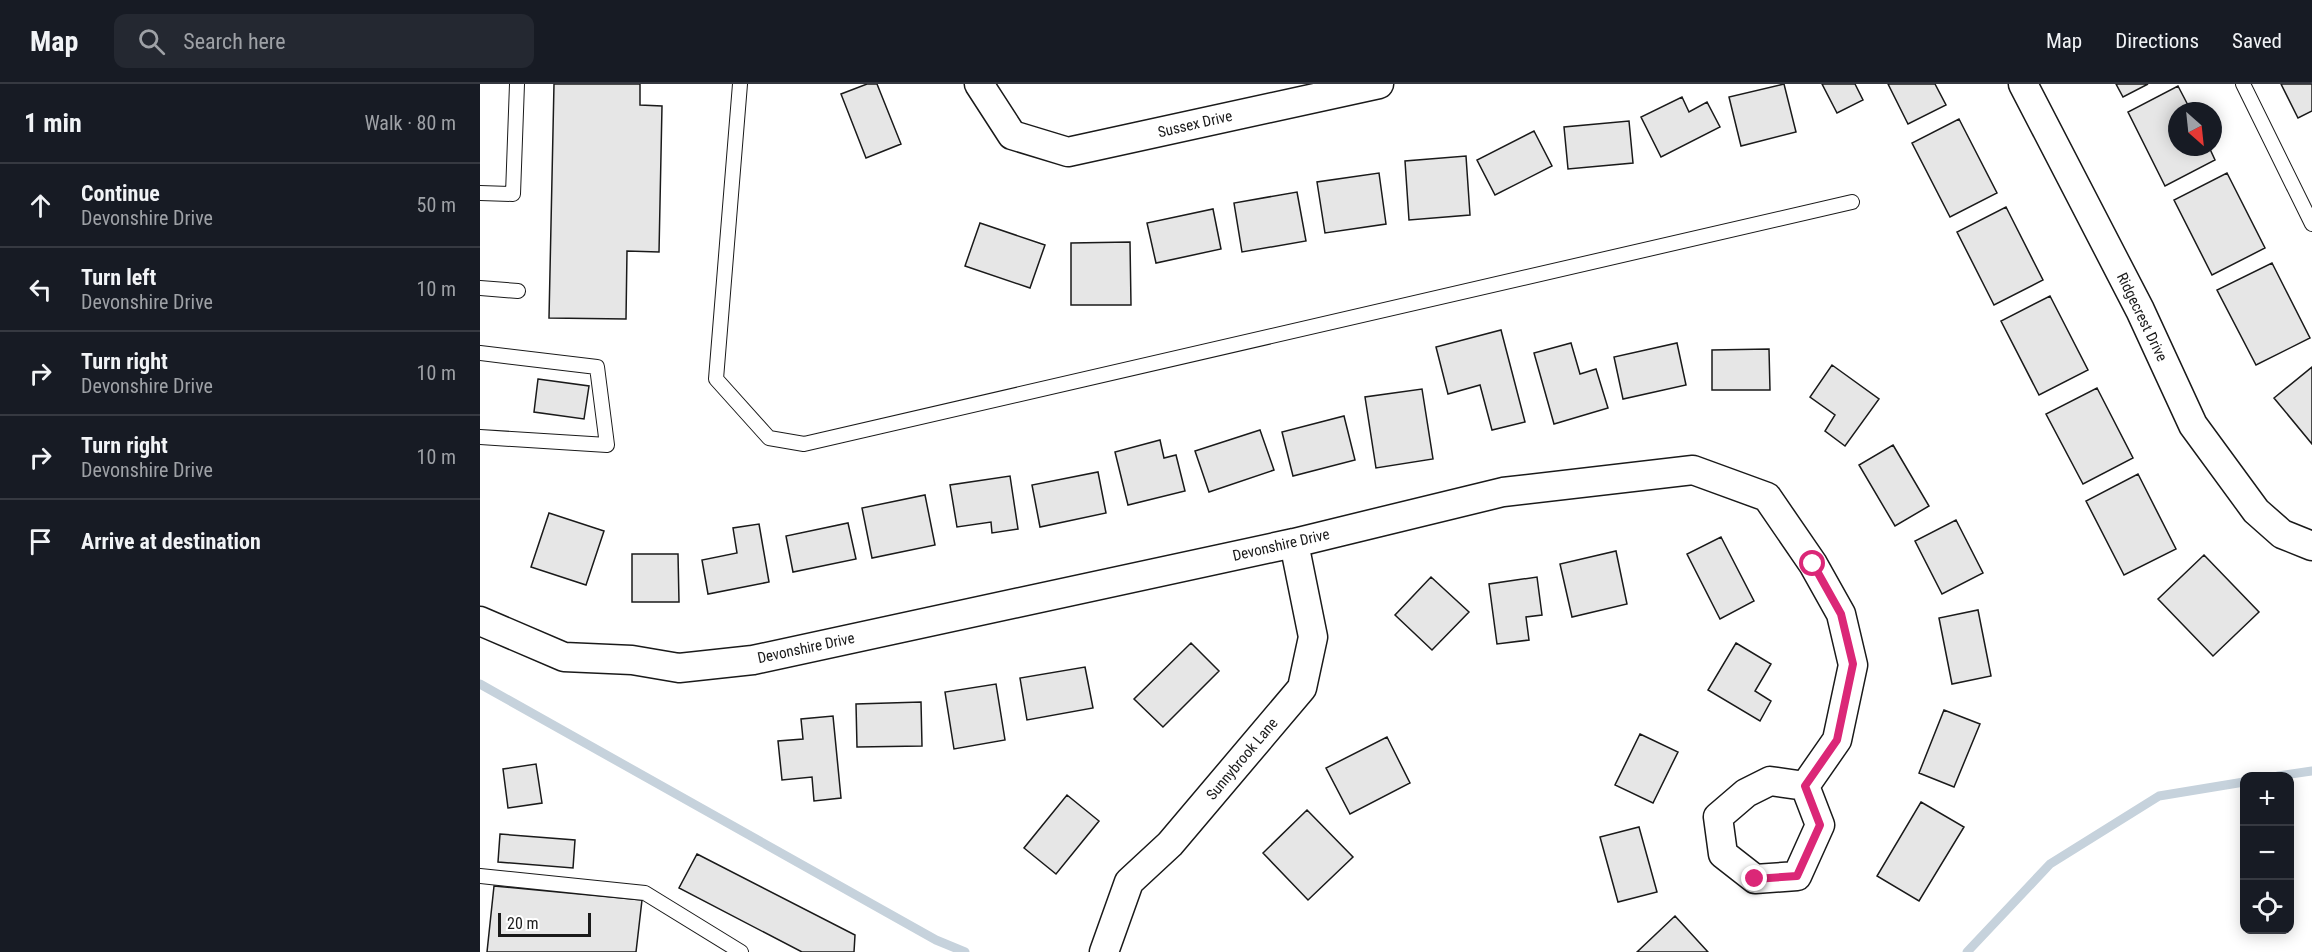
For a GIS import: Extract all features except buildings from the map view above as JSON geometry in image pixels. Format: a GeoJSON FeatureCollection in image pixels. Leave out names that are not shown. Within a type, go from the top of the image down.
{"type":"FeatureCollection","features":[{"type":"Feature","properties":{"kind":"street","name":"Sussex Drive"},"geometry":{"type":"LineString","coordinates":[[979,84],[1012,135],[1068,152],[1378,84]]}},
{"type":"Feature","properties":{"kind":"street","name":"Ridgecrest Drive"},"geometry":{"type":"LineString","coordinates":[[2023,84],[2140,310],[2193,425],[2256,511],[2282,534],[2312,546]]}},
{"type":"Feature","properties":{"kind":"street","name":"Devonshire Drive"},"geometry":{"type":"LineString","coordinates":[[480,621],[564,657],[632,660],[679,668],[753,660],[1294,543],[1503,492],[1693,470],[1767,497],[1813,564],[1841,614],[1853,664],[1837,740],[1805,786]]}},
{"type":"Feature","properties":{"kind":"street","name":"Sunnybrook Lane"},"geometry":{"type":"LineString","coordinates":[[1104,952],[1129,882],[1170,844],[1302,688],[1313,637],[1294,543]]}},
{"type":"Feature","properties":{"kind":"lane"},"geometry":{"type":"LineString","coordinates":[[480,194],[513,194],[517,84]]}},
{"type":"Feature","properties":{"kind":"lane"},"geometry":{"type":"LineString","coordinates":[[740,84],[716,379],[769,438],[804,444],[1852,202]]}},
{"type":"Feature","properties":{"kind":"lane"},"geometry":{"type":"LineString","coordinates":[[2243,84],[2312,224]]}},
{"type":"Feature","properties":{"kind":"lane"},"geometry":{"type":"LineString","coordinates":[[480,288],[518,291]]}},
{"type":"Feature","properties":{"kind":"lane"},"geometry":{"type":"LineString","coordinates":[[480,353],[597,367],[607,445],[480,437]]}},
{"type":"Feature","properties":{"kind":"lane"},"geometry":{"type":"LineString","coordinates":[[480,876],[645,893],[741,952]]}},
{"type":"Feature","properties":{"kind":"waterway"},"geometry":{"type":"LineString","coordinates":[[480,684],[936,940],[965,952]]}},
{"type":"Feature","properties":{"kind":"waterway"},"geometry":{"type":"LineString","coordinates":[[2294,774],[2312,771]]}},
{"type":"Feature","properties":{"kind":"waterway"},"geometry":{"type":"LineString","coordinates":[[1967,952],[2050,864],[2159,796],[2240,783]]}},
{"type":"Feature","properties":{"kind":"route"},"geometry":{"type":"LineString","coordinates":[[1755,879],[1797,876],[1820,825],[1805,786],[1837,740],[1853,664],[1841,614],[1813,564]]}}]}
